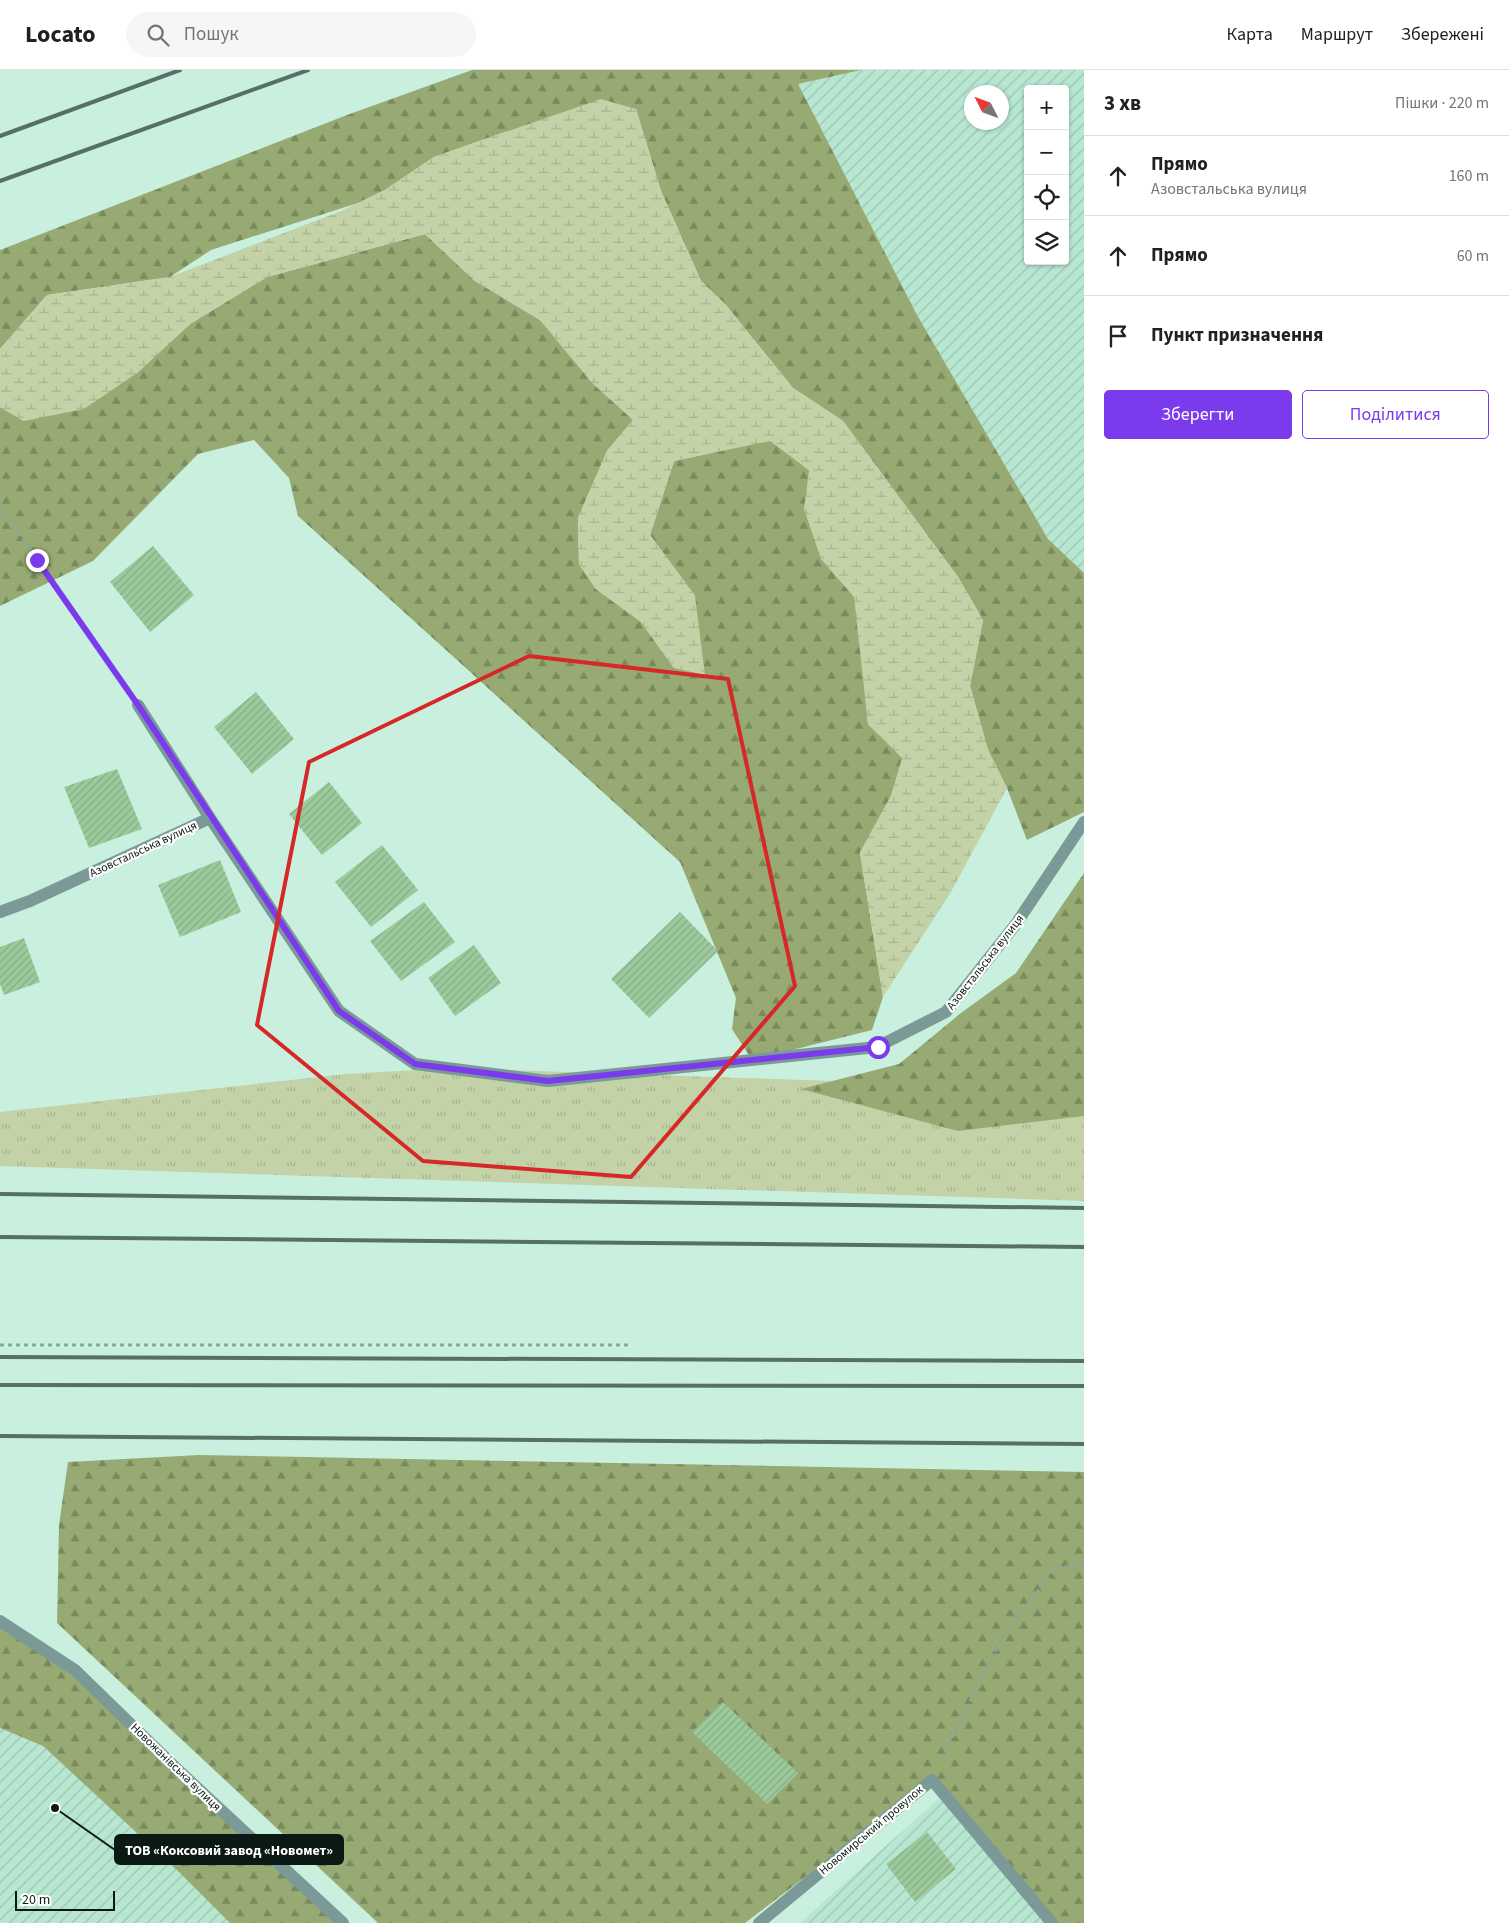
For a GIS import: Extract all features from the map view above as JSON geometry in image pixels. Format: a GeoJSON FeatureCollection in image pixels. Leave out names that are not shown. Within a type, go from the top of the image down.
{"type":"FeatureCollection","features":[{"type":"Feature","properties":{"kind":"street"},"geometry":{"type":"LineString","coordinates":[[138,705],[210,818]]}},
{"type":"Feature","properties":{"kind":"street","name":"Азовстальська вулиця"},"geometry":{"type":"LineString","coordinates":[[0,912],[30,901],[210,818],[339,1011],[415,1064],[548,1081],[878,1047],[946,1012],[1016,924],[1084,822]]}},
{"type":"Feature","properties":{"kind":"street","name":"Новожанівська вулиця"},"geometry":{"type":"LineString","coordinates":[[0,1622],[75,1670],[179,1772],[343,1923]]}},
{"type":"Feature","properties":{"kind":"street","name":"Новомирський провулок"},"geometry":{"type":"LineString","coordinates":[[760,1923],[932,1780],[1052,1923]]}},
{"type":"Feature","properties":{"kind":"path"},"geometry":{"type":"LineString","coordinates":[[0,506],[138,705]]}},
{"type":"Feature","properties":{"kind":"path"},"geometry":{"type":"LineString","coordinates":[[0,1345],[631,1345]]}},
{"type":"Feature","properties":{"kind":"path"},"geometry":{"type":"LineString","coordinates":[[932,1780],[1001,1639],[1055,1569],[1084,1563]]}},
{"type":"Feature","properties":{"kind":"highlighted area"},"geometry":{"type":"Polygon","coordinates":[[[529,656],[728,679],[795,986],[631,1177],[423,1161],[257,1025],[309,762],[529,656]]]}},
{"type":"Feature","properties":{"kind":"shaded area"},"geometry":{"type":"Polygon","coordinates":[[[858,70],[1084,70],[1084,574],[1048,539],[917,315],[797,84],[858,70]]]}},
{"type":"Feature","properties":{"kind":"shaded area"},"geometry":{"type":"Polygon","coordinates":[[[0,1728],[43,1746],[235,1923],[0,1923],[0,1728]]]}},
{"type":"Feature","properties":{"kind":"shaded area"},"geometry":{"type":"Polygon","coordinates":[[[974,1767],[1084,1923],[800,1923],[974,1767]]]}},
{"type":"Feature","properties":{"kind":"green space"},"geometry":{"type":"Polygon","coordinates":[[[472,70],[861,70],[798,84],[917,315],[1048,539],[1084,573],[1084,812],[1027,840],[1007,788],[988,750],[970,686],[983,620],[958,577],[843,421],[793,388],[725,304],[701,281],[661,191],[636,109],[505,132],[434,157],[385,190],[358,203],[211,250],[170,277],[47,295],[0,349],[0,250],[347,115],[472,70]]]}},
{"type":"Feature","properties":{"kind":"green space"},"geometry":{"type":"Polygon","coordinates":[[[601,99],[636,109],[661,191],[701,281],[725,304],[793,388],[843,421],[958,577],[983,620],[970,686],[988,750],[1007,788],[951,892],[883,997],[860,852],[891,796],[902,758],[868,724],[854,597],[821,559],[804,509],[809,470],[770,441],[674,461],[650,535],[695,596],[705,675],[674,668],[641,622],[596,589],[579,564],[578,518],[607,451],[633,420],[592,383],[540,320],[475,281],[425,234],[267,277],[190,324],[137,373],[84,409],[24,421],[0,407],[0,349],[47,295],[170,277],[341,211],[385,190],[434,157],[601,99]]]}},
{"type":"Feature","properties":{"kind":"green space"},"geometry":{"type":"Polygon","coordinates":[[[425,234],[475,281],[540,320],[633,420],[607,451],[578,518],[579,564],[596,589],[641,622],[674,668],[695,596],[650,535],[674,461],[770,440],[809,470],[859,596],[868,724],[903,758],[891,796],[860,853],[883,997],[872,1030],[752,1060],[732,1029],[736,998],[680,862],[298,516],[289,478],[254,440],[198,454],[93,561],[0,606],[0,407],[24,421],[137,373],[190,324],[267,277],[425,234]]]}},
{"type":"Feature","properties":{"kind":"green space"},"geometry":{"type":"Polygon","coordinates":[[[1084,873],[1084,1116],[958,1131],[801,1089],[899,1064],[961,1013],[1016,973],[1084,873]]]}},
{"type":"Feature","properties":{"kind":"green space"},"geometry":{"type":"Polygon","coordinates":[[[451,1068],[863,1082],[1084,1116],[1084,1201],[0,1166],[0,1112],[346,1074],[451,1068]]]}},
{"type":"Feature","properties":{"kind":"green space"},"geometry":{"type":"Polygon","coordinates":[[[199,1455],[1084,1472],[1084,1923],[1058,1923],[932,1780],[745,1923],[378,1923],[57,1623],[59,1525],[68,1462],[199,1455]]]}},
{"type":"Feature","properties":{"kind":"green space"},"geometry":{"type":"Polygon","coordinates":[[[0,1627],[84,1678],[345,1923],[230,1923],[178,1871],[43,1746],[0,1728],[0,1627]]]}},
{"type":"Feature","properties":{"kind":"building"},"geometry":{"type":"Polygon","coordinates":[[[153,546],[194,595],[150,632],[110,582],[153,546]]]}},
{"type":"Feature","properties":{"kind":"building"},"geometry":{"type":"Polygon","coordinates":[[[256,692],[294,739],[252,774],[214,727],[256,692]]]}},
{"type":"Feature","properties":{"kind":"building"},"geometry":{"type":"Polygon","coordinates":[[[117,769],[142,829],[89,848],[64,787],[117,769]]]}},
{"type":"Feature","properties":{"kind":"building"},"geometry":{"type":"Polygon","coordinates":[[[329,782],[362,823],[322,855],[289,814],[329,782]]]}},
{"type":"Feature","properties":{"kind":"building"},"geometry":{"type":"Polygon","coordinates":[[[382,845],[418,890],[371,927],[335,882],[382,845]]]}},
{"type":"Feature","properties":{"kind":"building"},"geometry":{"type":"Polygon","coordinates":[[[220,860],[241,912],[180,937],[158,885],[220,860]]]}},
{"type":"Feature","properties":{"kind":"building"},"geometry":{"type":"Polygon","coordinates":[[[424,902],[455,942],[401,981],[370,941],[424,902]]]}},
{"type":"Feature","properties":{"kind":"building"},"geometry":{"type":"Polygon","coordinates":[[[680,912],[718,951],[649,1018],[611,979],[680,912]]]}},
{"type":"Feature","properties":{"kind":"building"},"geometry":{"type":"Polygon","coordinates":[[[24,938],[40,982],[4,995],[0,984],[0,947],[24,938]]]}},
{"type":"Feature","properties":{"kind":"building"},"geometry":{"type":"Polygon","coordinates":[[[474,945],[501,983],[455,1016],[428,978],[474,945]]]}},
{"type":"Feature","properties":{"kind":"building"},"geometry":{"type":"Polygon","coordinates":[[[723,1702],[798,1773],[767,1804],[692,1732],[723,1702]]]}},
{"type":"Feature","properties":{"kind":"building"},"geometry":{"type":"Polygon","coordinates":[[[927,1832],[956,1869],[915,1902],[886,1864],[927,1832]]]}},
{"type":"Feature","properties":{"kind":"railway"},"geometry":{"type":"LineString","coordinates":[[0,136],[180,70]]}},
{"type":"Feature","properties":{"kind":"railway"},"geometry":{"type":"LineString","coordinates":[[0,181],[308,70]]}},
{"type":"Feature","properties":{"kind":"railway"},"geometry":{"type":"LineString","coordinates":[[0,1194],[1084,1208]]}},
{"type":"Feature","properties":{"kind":"railway"},"geometry":{"type":"LineString","coordinates":[[0,1237],[1084,1247]]}},
{"type":"Feature","properties":{"kind":"railway"},"geometry":{"type":"LineString","coordinates":[[0,1357],[1084,1361]]}},
{"type":"Feature","properties":{"kind":"railway"},"geometry":{"type":"LineString","coordinates":[[0,1385],[1084,1386]]}},
{"type":"Feature","properties":{"kind":"railway"},"geometry":{"type":"LineString","coordinates":[[0,1436],[1084,1444]]}},
{"type":"Feature","properties":{"kind":"place","name":"ТОВ «Коксовий завод «Новомет»"},"geometry":{"type":"Point","coordinates":[55,1808]}},
{"type":"Feature","properties":{"kind":"route"},"geometry":{"type":"LineString","coordinates":[[37,560],[138,705],[210,818],[339,1011],[415,1064],[548,1081],[878,1047]]}}]}
